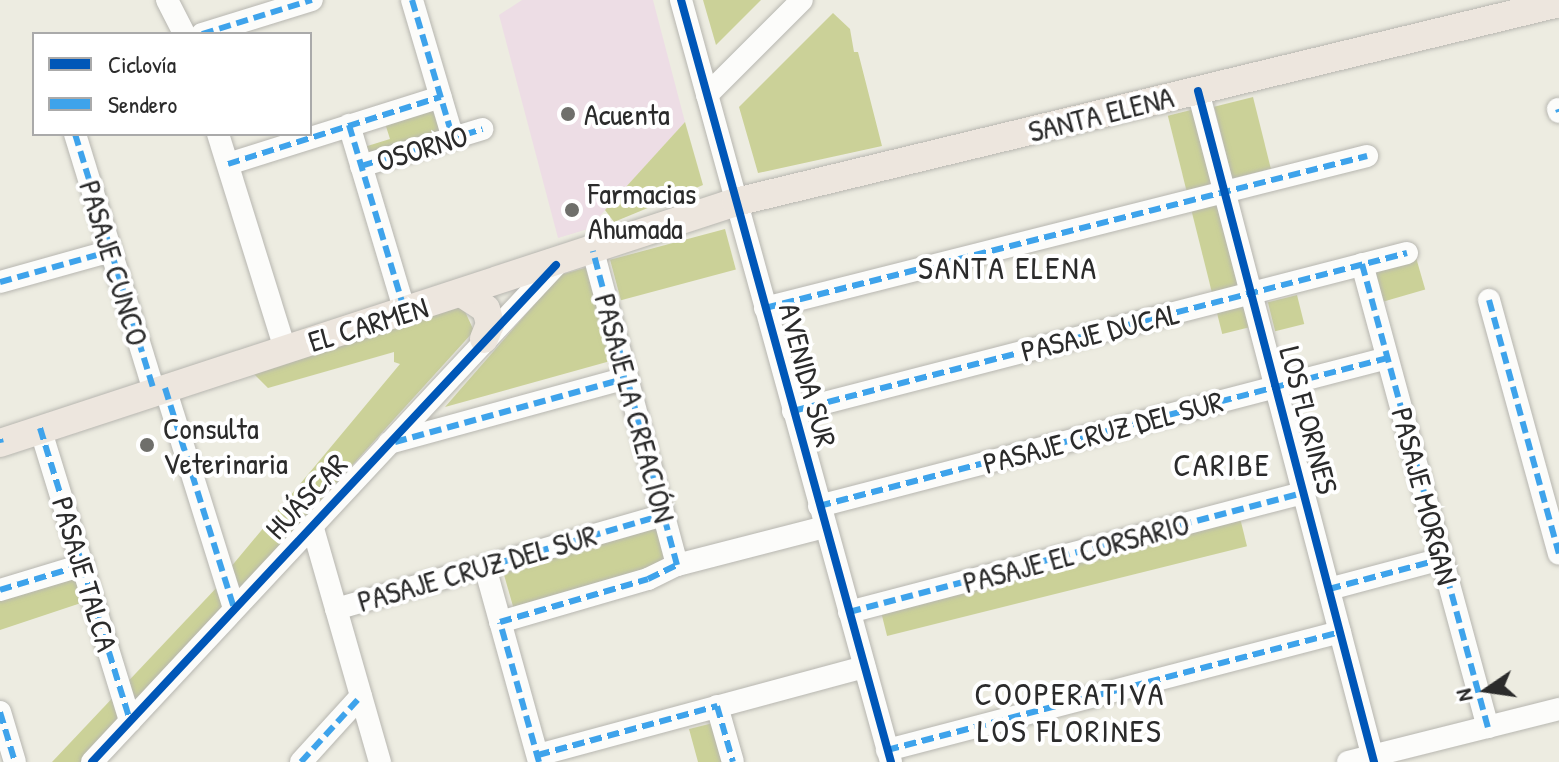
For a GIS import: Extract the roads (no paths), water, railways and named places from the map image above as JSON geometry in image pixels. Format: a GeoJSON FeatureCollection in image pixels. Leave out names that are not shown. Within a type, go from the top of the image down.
{"type":"FeatureCollection","features":[{"type":"Feature","properties":{"kind":"main road","name":"SANTA ELENA"},"geometry":{"type":"LineString","coordinates":[[736,202],[1559,3]]}},
{"type":"Feature","properties":{"kind":"main road","name":"EL CARMEN"},"geometry":{"type":"LineString","coordinates":[[0,442],[556,265],[736,202]]}},
{"type":"Feature","properties":{"kind":"main road"},"geometry":{"type":"LineString","coordinates":[[463,294],[481,303],[489,317],[484,339]]}},
{"type":"Feature","properties":{"kind":"street"},"geometry":{"type":"LineString","coordinates":[[167,0],[183,32]]}},
{"type":"Feature","properties":{"kind":"street"},"geometry":{"type":"LineString","coordinates":[[208,32],[312,0]]}},
{"type":"Feature","properties":{"kind":"street"},"geometry":{"type":"LineString","coordinates":[[412,0],[453,138]]}},
{"type":"Feature","properties":{"kind":"street","name":"AVENIDA SUR"},"geometry":{"type":"LineString","coordinates":[[681,0],[889,756]]}},
{"type":"Feature","properties":{"kind":"street"},"geometry":{"type":"LineString","coordinates":[[707,95],[802,0]]}},
{"type":"Feature","properties":{"kind":"street","name":"LOS FLORINES"},"geometry":{"type":"LineString","coordinates":[[1198,91],[1374,759]]}},
{"type":"Feature","properties":{"kind":"street"},"geometry":{"type":"LineString","coordinates":[[228,164],[441,97]]}},
{"type":"Feature","properties":{"kind":"street"},"geometry":{"type":"LineString","coordinates":[[349,125],[405,312]]}},
{"type":"Feature","properties":{"kind":"street","name":"OSORNO"},"geometry":{"type":"LineString","coordinates":[[361,166],[483,129]]}},
{"type":"Feature","properties":{"kind":"street","name":"PASAJE CUNCO"},"geometry":{"type":"LineString","coordinates":[[76,136],[111,251],[234,608]]}},
{"type":"Feature","properties":{"kind":"street"},"geometry":{"type":"LineString","coordinates":[[219,136],[285,349]]}},
{"type":"Feature","properties":{"kind":"street"},"geometry":{"type":"LineString","coordinates":[[765,308],[1367,156]]}},
{"type":"Feature","properties":{"kind":"street"},"geometry":{"type":"LineString","coordinates":[[0,282],[111,251]]}},
{"type":"Feature","properties":{"kind":"street","name":"PASAJE LA CREACIÓN"},"geometry":{"type":"LineString","coordinates":[[593,251],[677,565]]}},
{"type":"Feature","properties":{"kind":"street","name":"PASAJE DUCAL"},"geometry":{"type":"LineString","coordinates":[[793,411],[1407,253]]}},
{"type":"Feature","properties":{"kind":"street","name":"PASAJE MORGAN"},"geometry":{"type":"LineString","coordinates":[[1362,264],[1488,727]]}},
{"type":"Feature","properties":{"kind":"street","name":"HUÁSCAR"},"geometry":{"type":"LineString","coordinates":[[92,762],[556,265]]}},
{"type":"Feature","properties":{"kind":"street"},"geometry":{"type":"LineString","coordinates":[[1489,300],[1552,499],[1559,552]]}},
{"type":"Feature","properties":{"kind":"street","name":"PASAJE CRUZ DEL SUR"},"geometry":{"type":"LineString","coordinates":[[500,622],[648,579],[677,565],[822,516],[1387,358]]}},
{"type":"Feature","properties":{"kind":"street"},"geometry":{"type":"LineString","coordinates":[[387,444],[627,378]]}},
{"type":"Feature","properties":{"kind":"street","name":"PASAJE TALCA"},"geometry":{"type":"LineString","coordinates":[[40,428],[130,721]]}},
{"type":"Feature","properties":{"kind":"street","name":"PASAJE EL CORSARIO"},"geometry":{"type":"LineString","coordinates":[[849,612],[1303,493]]}},
{"type":"Feature","properties":{"kind":"street","name":"PASAJE CRUZ DEL SUR"},"geometry":{"type":"LineString","coordinates":[[336,609],[663,515]]}},
{"type":"Feature","properties":{"kind":"street"},"geometry":{"type":"LineString","coordinates":[[312,525],[380,762]]}},
{"type":"Feature","properties":{"kind":"street"},"geometry":{"type":"LineString","coordinates":[[1329,589],[1442,559]]}},
{"type":"Feature","properties":{"kind":"street"},"geometry":{"type":"LineString","coordinates":[[0,590],[83,565]]}},
{"type":"Feature","properties":{"kind":"street"},"geometry":{"type":"LineString","coordinates":[[485,567],[538,759],[864,667]]}},
{"type":"Feature","properties":{"kind":"street"},"geometry":{"type":"LineString","coordinates":[[889,756],[1340,632]]}},
{"type":"Feature","properties":{"kind":"street"},"geometry":{"type":"LineString","coordinates":[[301,762],[361,696]]}},
{"type":"Feature","properties":{"kind":"street"},"geometry":{"type":"LineString","coordinates":[[717,706],[733,762]]}},
{"type":"Feature","properties":{"kind":"street"},"geometry":{"type":"LineString","coordinates":[[1348,762],[1374,759],[1559,709]]}},
{"type":"Feature","properties":{"kind":"street"},"geometry":{"type":"LineString","coordinates":[[0,712],[15,762]]}},
{"type":"Feature","properties":{"kind":"place","name":"Acuenta"},"geometry":{"type":"Point","coordinates":[568,114]}},
{"type":"Feature","properties":{"kind":"place","name":"Farmacias Ahumada"},"geometry":{"type":"Point","coordinates":[572,210]}},
{"type":"Feature","properties":{"kind":"place","name":"Consulta Veterinaria"},"geometry":{"type":"Point","coordinates":[147,445]}},
{"type":"Feature","properties":{"kind":"district","name":"SANTA ELENA"},"geometry":{"type":"Point","coordinates":[1008,268]}},
{"type":"Feature","properties":{"kind":"district","name":"CARIBE"},"geometry":{"type":"Point","coordinates":[1222,465]}},
{"type":"Feature","properties":{"kind":"district","name":"COOPERATIVA LOS FLORINES"},"geometry":{"type":"Point","coordinates":[1070,714]}}]}
